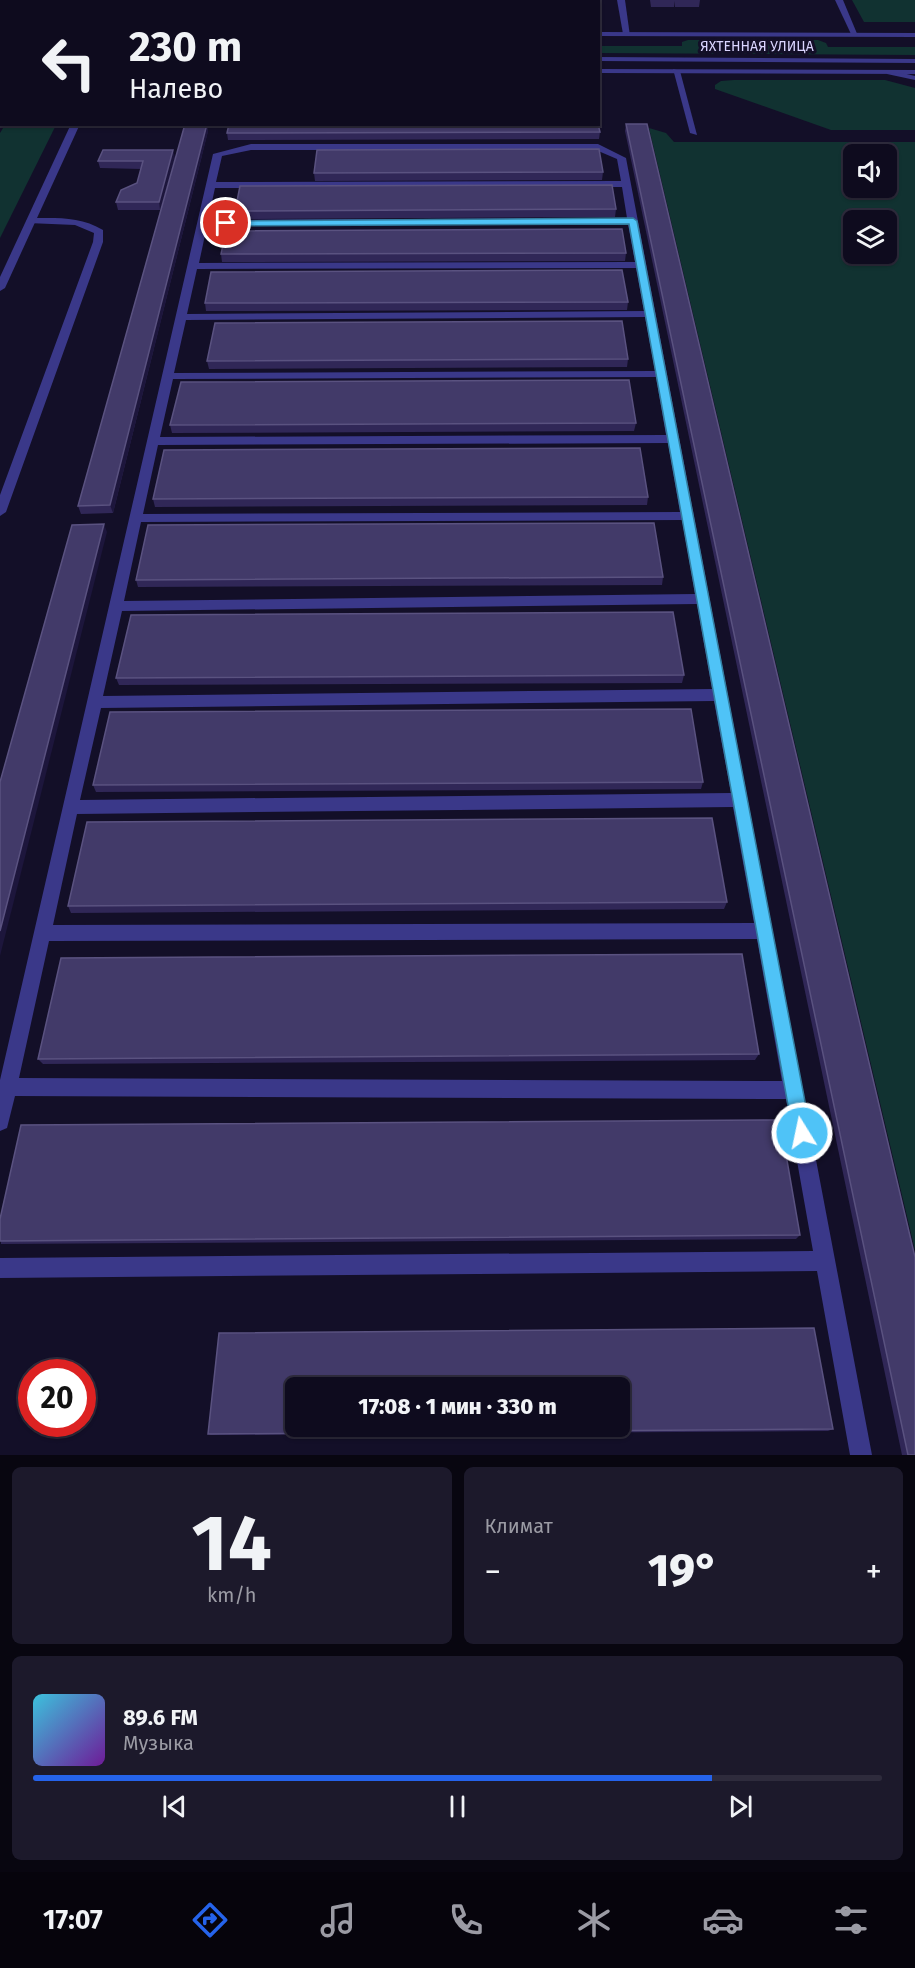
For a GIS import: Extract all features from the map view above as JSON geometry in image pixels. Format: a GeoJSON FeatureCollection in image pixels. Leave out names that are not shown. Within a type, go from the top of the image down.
{"type":"FeatureCollection","features":[{"type":"Feature","properties":{"kind":"street"},"geometry":{"type":"LineString","coordinates":[[621,0],[627,34]]}},
{"type":"Feature","properties":{"kind":"street"},"geometry":{"type":"LineString","coordinates":[[839,0],[855,34]]}},
{"type":"Feature","properties":{"kind":"street"},"geometry":{"type":"LineString","coordinates":[[600,34],[915,34]]}},
{"type":"Feature","properties":{"kind":"street","name":"ЯХТЕННАЯ УЛИЦА"},"geometry":{"type":"LineString","coordinates":[[600,59],[915,60]]}},
{"type":"Feature","properties":{"kind":"street","name":"ЯХТЕННАЯ УЛИЦА"},"geometry":{"type":"LineString","coordinates":[[600,70],[915,72]]}},
{"type":"Feature","properties":{"kind":"street"},"geometry":{"type":"LineString","coordinates":[[676,71],[694,133]]}},
{"type":"Feature","properties":{"kind":"street"},"geometry":{"type":"LineString","coordinates":[[890,72],[915,78]]}},
{"type":"Feature","properties":{"kind":"street"},"geometry":{"type":"LineString","coordinates":[[0,288],[75,126]]}},
{"type":"Feature","properties":{"kind":"street"},"geometry":{"type":"LineString","coordinates":[[0,1121],[218,154],[251,147],[598,147],[621,158],[861,1455]]}},
{"type":"Feature","properties":{"kind":"street"},"geometry":{"type":"LineString","coordinates":[[211,185],[626,184]]}},
{"type":"Feature","properties":{"kind":"street"},"geometry":{"type":"LineString","coordinates":[[0,512],[98,242],[99,232],[79,222],[31,221]]}},
{"type":"Feature","properties":{"kind":"street"},"geometry":{"type":"LineString","coordinates":[[202,223],[633,221]]}},
{"type":"Feature","properties":{"kind":"street"},"geometry":{"type":"LineString","coordinates":[[193,266],[641,265]]}},
{"type":"Feature","properties":{"kind":"street"},"geometry":{"type":"LineString","coordinates":[[181,317],[650,314]]}},
{"type":"Feature","properties":{"kind":"street"},"geometry":{"type":"LineString","coordinates":[[168,376],[661,374]]}},
{"type":"Feature","properties":{"kind":"street"},"geometry":{"type":"LineString","coordinates":[[153,441],[673,439]]}},
{"type":"Feature","properties":{"kind":"street"},"geometry":{"type":"LineString","coordinates":[[136,518],[688,516]]}},
{"type":"Feature","properties":{"kind":"street"},"geometry":{"type":"LineString","coordinates":[[116,606],[703,599]]}},
{"type":"Feature","properties":{"kind":"street"},"geometry":{"type":"LineString","coordinates":[[95,702],[721,695]]}},
{"type":"Feature","properties":{"kind":"street"},"geometry":{"type":"LineString","coordinates":[[71,807],[740,800]]}},
{"type":"Feature","properties":{"kind":"street"},"geometry":{"type":"LineString","coordinates":[[42,933],[765,931]]}},
{"type":"Feature","properties":{"kind":"street"},"geometry":{"type":"LineString","coordinates":[[8,1087],[794,1090]]}},
{"type":"Feature","properties":{"kind":"street"},"geometry":{"type":"LineString","coordinates":[[0,1268],[826,1261]]}},
{"type":"Feature","properties":{"kind":"green space"},"geometry":{"type":"Polygon","coordinates":[[[852,0],[915,0],[915,22],[864,22],[852,0]]]}},
{"type":"Feature","properties":{"kind":"green space"},"geometry":{"type":"Polygon","coordinates":[[[688,40],[818,40],[826,43],[828,47],[915,47],[915,55],[600,53],[600,46],[682,46],[682,42],[688,40]]]}},
{"type":"Feature","properties":{"kind":"green space"},"geometry":{"type":"Polygon","coordinates":[[[885,80],[915,88],[915,130],[831,130],[715,89],[715,85],[721,81],[885,80]]]}},
{"type":"Feature","properties":{"kind":"green space"},"geometry":{"type":"Polygon","coordinates":[[[4,126],[56,126],[0,238],[0,133],[4,126]]]}},
{"type":"Feature","properties":{"kind":"green space"},"geometry":{"type":"Polygon","coordinates":[[[649,128],[666,133],[674,142],[915,142],[915,1250],[649,128]]]}},
{"type":"Feature","properties":{"kind":"building"},"geometry":{"type":"Polygon","coordinates":[[[626,124],[647,124],[915,1257],[915,1455],[908,1455],[626,124]]]}},
{"type":"Feature","properties":{"kind":"building"},"geometry":{"type":"Polygon","coordinates":[[[184,126],[206,126],[110,505],[78,506],[184,126]]]}},
{"type":"Feature","properties":{"kind":"building"},"geometry":{"type":"Polygon","coordinates":[[[229,126],[598,126],[600,132],[227,133],[229,126]]]}},
{"type":"Feature","properties":{"kind":"building"},"geometry":{"type":"Polygon","coordinates":[[[599,149],[603,172],[314,173],[317,150],[599,149]]]}},
{"type":"Feature","properties":{"kind":"building"},"geometry":{"type":"Polygon","coordinates":[[[103,150],[173,150],[159,202],[116,202],[121,190],[137,183],[143,161],[98,161],[103,150]]]}},
{"type":"Feature","properties":{"kind":"building"},"geometry":{"type":"Polygon","coordinates":[[[612,185],[616,209],[235,211],[240,186],[612,185]]]}},
{"type":"Feature","properties":{"kind":"building"},"geometry":{"type":"Polygon","coordinates":[[[622,229],[626,253],[221,254],[226,231],[622,229]]]}},
{"type":"Feature","properties":{"kind":"building"},"geometry":{"type":"Polygon","coordinates":[[[622,270],[628,302],[205,303],[211,272],[622,270]]]}},
{"type":"Feature","properties":{"kind":"building"},"geometry":{"type":"Polygon","coordinates":[[[622,321],[628,359],[207,361],[215,323],[622,321]]]}},
{"type":"Feature","properties":{"kind":"building"},"geometry":{"type":"Polygon","coordinates":[[[629,380],[636,423],[170,425],[181,382],[629,380]]]}},
{"type":"Feature","properties":{"kind":"building"},"geometry":{"type":"Polygon","coordinates":[[[640,448],[648,497],[153,499],[164,450],[640,448]]]}},
{"type":"Feature","properties":{"kind":"building"},"geometry":{"type":"Polygon","coordinates":[[[654,523],[663,577],[136,580],[148,525],[654,523]]]}},
{"type":"Feature","properties":{"kind":"building"},"geometry":{"type":"Polygon","coordinates":[[[104,524],[0,931],[0,782],[72,525],[104,524]]]}},
{"type":"Feature","properties":{"kind":"building"},"geometry":{"type":"Polygon","coordinates":[[[673,612],[684,675],[116,678],[131,615],[673,612]]]}},
{"type":"Feature","properties":{"kind":"building"},"geometry":{"type":"Polygon","coordinates":[[[691,709],[703,782],[93,785],[110,712],[691,709]]]}},
{"type":"Feature","properties":{"kind":"building"},"geometry":{"type":"Polygon","coordinates":[[[712,818],[727,902],[68,906],[87,822],[712,818]]]}},
{"type":"Feature","properties":{"kind":"building"},"geometry":{"type":"Polygon","coordinates":[[[742,954],[759,1054],[38,1059],[61,958],[742,954]]]}},
{"type":"Feature","properties":{"kind":"building"},"geometry":{"type":"Polygon","coordinates":[[[780,1120],[800,1235],[0,1241],[0,1219],[21,1125],[780,1120]]]}},
{"type":"Feature","properties":{"kind":"building"},"geometry":{"type":"Polygon","coordinates":[[[814,1328],[833,1429],[630,1431],[630,1377],[285,1377],[285,1433],[208,1434],[219,1333],[814,1328]]]}},
{"type":"Feature","properties":{"kind":"route"},"geometry":{"type":"LineString","coordinates":[[226,223],[633,221],[802,1133]]}}]}
